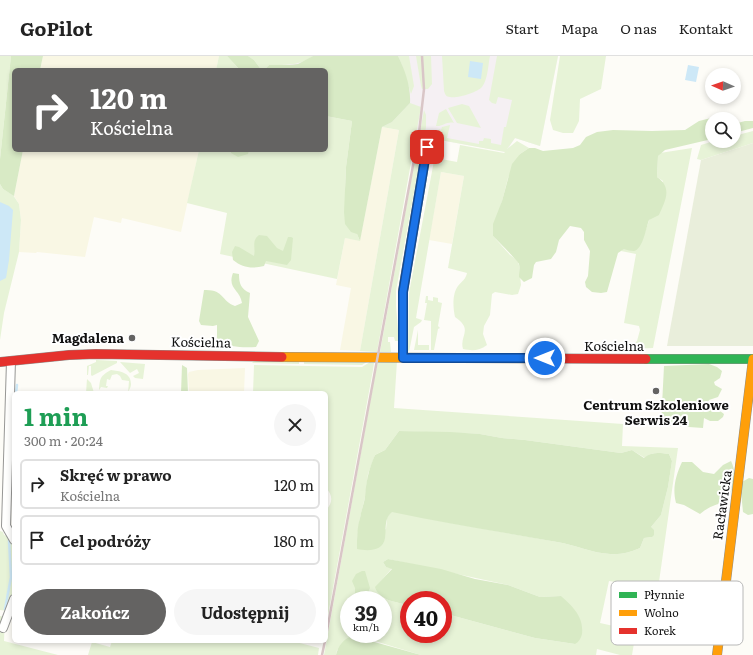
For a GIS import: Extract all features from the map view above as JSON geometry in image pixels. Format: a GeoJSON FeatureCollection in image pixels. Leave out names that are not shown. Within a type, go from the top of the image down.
{"type":"FeatureCollection","features":[{"type":"Feature","properties":{"kind":"street"},"geometry":{"type":"LineString","coordinates":[[403,358],[403,292],[427,147]]}},
{"type":"Feature","properties":{"kind":"street","name":"Kościelna"},"geometry":{"type":"LineString","coordinates":[[0,362],[69,355],[96,354],[403,358],[753,359]]}},
{"type":"Feature","properties":{"kind":"street","name":"Racławicka"},"geometry":{"type":"LineString","coordinates":[[725,581],[749,405],[753,359]]}},
{"type":"Feature","properties":{"kind":"street"},"geometry":{"type":"LineString","coordinates":[[11,361],[6,526],[12,536]]}},
{"type":"Feature","properties":{"kind":"street"},"geometry":{"type":"LineString","coordinates":[[3,628],[12,604]]}},
{"type":"Feature","properties":{"kind":"street","name":"Racławicka"},"geometry":{"type":"LineString","coordinates":[[717,655],[718,645]]}},
{"type":"Feature","properties":{"kind":"shaded area"},"geometry":{"type":"Polygon","coordinates":[[[43,56],[219,56],[216,68],[40,68],[43,56]]]}},
{"type":"Feature","properties":{"kind":"shaded area"},"geometry":{"type":"Polygon","coordinates":[[[227,56],[558,56],[540,146],[515,138],[506,152],[440,140],[440,137],[435,136],[434,139],[421,136],[422,133],[328,116],[328,68],[312,68],[227,56]]]}},
{"type":"Feature","properties":{"kind":"shaded area"},"geometry":{"type":"Polygon","coordinates":[[[382,127],[399,130],[360,351],[340,350],[351,288],[336,285],[345,238],[360,240],[382,127]]]}},
{"type":"Feature","properties":{"kind":"shaded area"},"geometry":{"type":"Polygon","coordinates":[[[23,152],[199,152],[181,232],[122,218],[121,223],[94,217],[85,257],[37,252],[19,252],[21,220],[19,204],[14,196],[23,152]]]}},
{"type":"Feature","properties":{"kind":"shaded area"},"geometry":{"type":"Polygon","coordinates":[[[441,172],[464,176],[452,244],[429,240],[441,172]]]}},
{"type":"Feature","properties":{"kind":"shaded area"},"geometry":{"type":"Polygon","coordinates":[[[245,368],[244,391],[189,391],[188,374],[189,372],[198,370],[245,368]]]}},
{"type":"Feature","properties":{"kind":"green space"},"geometry":{"type":"Polygon","coordinates":[[[0,56],[11,56],[0,159],[0,56]]]}},
{"type":"Feature","properties":{"kind":"green space"},"geometry":{"type":"Polygon","coordinates":[[[11,56],[43,56],[40,68],[12,68],[12,152],[23,152],[14,196],[3,189],[0,184],[0,159],[11,56]]]}},
{"type":"Feature","properties":{"kind":"green space"},"geometry":{"type":"Polygon","coordinates":[[[219,56],[227,56],[238,68],[216,68],[219,56]]]}},
{"type":"Feature","properties":{"kind":"green space"},"geometry":{"type":"Polygon","coordinates":[[[227,56],[248,56],[254,60],[260,68],[238,68],[227,56]]]}},
{"type":"Feature","properties":{"kind":"green space"},"geometry":{"type":"Polygon","coordinates":[[[248,56],[313,56],[302,62],[286,65],[269,65],[266,68],[260,68],[254,60],[248,56]]]}},
{"type":"Feature","properties":{"kind":"green space"},"geometry":{"type":"Polygon","coordinates":[[[313,56],[398,56],[407,79],[410,91],[410,103],[392,122],[382,127],[360,241],[357,234],[351,232],[345,224],[344,212],[346,167],[352,121],[328,116],[328,68],[266,68],[269,65],[298,64],[313,56]]]}},
{"type":"Feature","properties":{"kind":"green space"},"geometry":{"type":"Polygon","coordinates":[[[398,56],[409,56],[414,86],[411,94],[402,65],[398,56]]]}},
{"type":"Feature","properties":{"kind":"green space"},"geometry":{"type":"Polygon","coordinates":[[[416,56],[431,56],[432,84],[428,89],[422,89],[416,56]]]}},
{"type":"Feature","properties":{"kind":"green space"},"geometry":{"type":"Polygon","coordinates":[[[442,56],[490,56],[487,76],[482,87],[472,93],[462,96],[447,96],[444,91],[442,56]]]}},
{"type":"Feature","properties":{"kind":"green space"},"geometry":{"type":"Polygon","coordinates":[[[497,56],[558,56],[540,146],[515,138],[507,149],[517,141],[529,148],[520,154],[508,178],[493,236],[510,255],[517,260],[521,285],[518,294],[512,295],[495,292],[492,294],[490,315],[484,326],[483,334],[487,345],[475,350],[463,349],[462,344],[465,329],[461,322],[455,317],[454,301],[456,289],[467,273],[448,268],[464,176],[441,172],[416,318],[422,320],[414,327],[409,352],[409,293],[434,161],[436,158],[457,162],[460,145],[505,152],[440,140],[440,137],[437,136],[439,129],[441,130],[442,127],[450,125],[447,138],[479,144],[479,141],[483,141],[484,138],[491,139],[491,143],[501,145],[504,127],[506,127],[512,100],[498,97],[496,104],[489,100],[497,56]]]}},
{"type":"Feature","properties":{"kind":"green space"},"geometry":{"type":"Polygon","coordinates":[[[560,56],[606,56],[601,89],[580,99],[579,121],[573,133],[563,133],[553,130],[550,120],[560,56]]]}},
{"type":"Feature","properties":{"kind":"green space"},"geometry":{"type":"Polygon","coordinates":[[[410,103],[421,107],[377,352],[360,351],[399,130],[382,127],[392,122],[410,103]]]}},
{"type":"Feature","properties":{"kind":"green space"},"geometry":{"type":"Polygon","coordinates":[[[462,104],[469,106],[481,128],[457,123],[448,108],[462,104]]]}},
{"type":"Feature","properties":{"kind":"green space"},"geometry":{"type":"Polygon","coordinates":[[[446,109],[454,123],[436,126],[439,113],[446,109]]]}},
{"type":"Feature","properties":{"kind":"green space"},"geometry":{"type":"Polygon","coordinates":[[[424,110],[426,115],[426,127],[396,291],[399,341],[395,341],[394,337],[388,337],[391,352],[380,352],[424,110]]]}},
{"type":"Feature","properties":{"kind":"green space"},"geometry":{"type":"Polygon","coordinates":[[[328,116],[352,121],[345,187],[360,241],[345,238],[337,279],[220,254],[227,213],[187,203],[199,152],[328,152],[328,116]]]}},
{"type":"Feature","properties":{"kind":"green space"},"geometry":{"type":"Polygon","coordinates":[[[705,120],[705,141],[665,150],[658,156],[657,177],[665,186],[665,200],[659,215],[649,220],[640,246],[634,251],[624,249],[618,253],[607,292],[592,292],[586,287],[585,282],[588,276],[590,251],[584,240],[584,232],[581,228],[570,226],[559,240],[556,252],[551,259],[536,262],[534,265],[532,278],[524,282],[519,277],[519,264],[493,236],[493,224],[502,201],[512,164],[520,154],[529,148],[535,148],[543,151],[573,148],[580,145],[586,137],[597,132],[613,130],[685,130],[699,121],[705,120]]]}},
{"type":"Feature","properties":{"kind":"green space"},"geometry":{"type":"Polygon","coordinates":[[[753,121],[753,128],[741,131],[741,122],[753,121]]]}},
{"type":"Feature","properties":{"kind":"green space"},"geometry":{"type":"Polygon","coordinates":[[[753,131],[753,143],[741,147],[741,134],[753,131]]]}},
{"type":"Feature","properties":{"kind":"green space"},"geometry":{"type":"Polygon","coordinates":[[[753,143],[753,346],[667,346],[701,160],[753,143]]]}},
{"type":"Feature","properties":{"kind":"green space"},"geometry":{"type":"Polygon","coordinates":[[[705,144],[705,148],[738,148],[701,160],[697,159],[701,145],[705,144]]]}},
{"type":"Feature","properties":{"kind":"green space"},"geometry":{"type":"Polygon","coordinates":[[[692,148],[653,348],[628,349],[637,341],[640,330],[639,326],[624,323],[636,254],[621,251],[645,232],[663,181],[657,177],[658,156],[660,153],[692,148]]]}},
{"type":"Feature","properties":{"kind":"green space"},"geometry":{"type":"Polygon","coordinates":[[[248,152],[248,154],[238,157],[231,153],[248,152]]]}},
{"type":"Feature","properties":{"kind":"green space"},"geometry":{"type":"Polygon","coordinates":[[[0,184],[3,189],[13,195],[19,204],[21,220],[19,252],[4,313],[0,340],[0,184]]]}},
{"type":"Feature","properties":{"kind":"green space"},"geometry":{"type":"Polygon","coordinates":[[[259,235],[267,236],[277,248],[283,251],[288,237],[293,238],[291,260],[287,265],[266,261],[264,266],[252,268],[240,265],[233,260],[232,252],[235,246],[254,256],[254,242],[259,235]]]}},
{"type":"Feature","properties":{"kind":"green space"},"geometry":{"type":"Polygon","coordinates":[[[233,273],[239,274],[241,286],[244,290],[250,293],[248,317],[259,341],[256,347],[236,347],[217,341],[217,325],[201,325],[199,321],[204,290],[219,293],[230,304],[235,306],[242,303],[241,298],[233,286],[233,273]]]}},
{"type":"Feature","properties":{"kind":"green space"},"geometry":{"type":"Polygon","coordinates":[[[426,296],[428,296],[428,300],[433,301],[433,297],[438,298],[438,302],[442,303],[438,326],[440,328],[438,329],[434,350],[431,350],[431,321],[424,320],[427,303],[425,303],[426,296]]]}},
{"type":"Feature","properties":{"kind":"green space"},"geometry":{"type":"Polygon","coordinates":[[[418,330],[418,345],[429,345],[429,350],[414,350],[418,330]]]}},
{"type":"Feature","properties":{"kind":"green space"},"geometry":{"type":"Polygon","coordinates":[[[96,360],[117,361],[117,363],[92,376],[91,366],[89,366],[87,375],[87,366],[96,362],[96,360]]]}},
{"type":"Feature","properties":{"kind":"green space"},"geometry":{"type":"Polygon","coordinates":[[[254,361],[299,361],[299,364],[252,363],[254,361]]]}},
{"type":"Feature","properties":{"kind":"green space"},"geometry":{"type":"Polygon","coordinates":[[[304,361],[367,362],[362,365],[304,364],[304,361]]]}},
{"type":"Feature","properties":{"kind":"green space"},"geometry":{"type":"Polygon","coordinates":[[[397,361],[394,408],[623,424],[622,446],[678,448],[659,581],[609,581],[600,623],[611,625],[611,645],[634,645],[632,655],[620,655],[597,649],[596,655],[421,655],[381,643],[392,643],[392,601],[400,603],[400,643],[452,643],[452,615],[535,638],[575,644],[561,596],[540,597],[508,585],[388,559],[383,562],[386,567],[392,568],[376,587],[378,591],[369,591],[370,588],[355,588],[355,591],[340,591],[340,643],[357,643],[337,650],[336,655],[324,655],[326,643],[328,643],[328,633],[378,362],[397,361]],[[399,431],[385,450],[375,455],[368,474],[357,537],[357,549],[386,529],[387,518],[392,511],[564,543],[610,554],[629,552],[640,548],[644,538],[652,537],[651,527],[661,515],[668,487],[672,461],[669,454],[653,453],[645,458],[632,450],[621,453],[480,434],[399,431]]]}},
{"type":"Feature","properties":{"kind":"green space"},"geometry":{"type":"Polygon","coordinates":[[[120,362],[145,364],[143,379],[135,378],[133,376],[139,373],[137,369],[130,373],[120,362]]]}},
{"type":"Feature","properties":{"kind":"green space"},"geometry":{"type":"Polygon","coordinates":[[[370,362],[374,363],[328,616],[328,508],[331,502],[331,496],[328,490],[328,391],[253,391],[254,365],[362,367],[370,362]]]}},
{"type":"Feature","properties":{"kind":"green space"},"geometry":{"type":"Polygon","coordinates":[[[709,364],[722,371],[720,378],[714,382],[715,385],[722,389],[718,397],[709,400],[708,402],[724,414],[723,417],[718,421],[710,421],[704,418],[703,428],[661,425],[664,366],[709,364]]]}},
{"type":"Feature","properties":{"kind":"green space"},"geometry":{"type":"Polygon","coordinates":[[[182,365],[187,368],[188,391],[181,391],[182,365]]]}},
{"type":"Feature","properties":{"kind":"green space"},"geometry":{"type":"Polygon","coordinates":[[[111,370],[127,375],[131,384],[129,391],[129,381],[122,380],[117,374],[112,375],[110,380],[107,379],[107,388],[101,387],[99,390],[101,378],[111,370]]]}},
{"type":"Feature","properties":{"kind":"green space"},"geometry":{"type":"Polygon","coordinates":[[[87,379],[91,383],[93,391],[86,391],[87,379]]]}},
{"type":"Feature","properties":{"kind":"green space"},"geometry":{"type":"Polygon","coordinates":[[[399,431],[480,434],[621,453],[632,450],[644,458],[653,453],[669,454],[672,461],[668,487],[661,515],[651,527],[654,530],[654,535],[652,537],[644,538],[640,548],[625,553],[610,554],[557,542],[392,512],[387,519],[384,543],[374,550],[357,549],[358,526],[365,500],[367,481],[371,465],[375,455],[385,450],[399,431]]]}},
{"type":"Feature","properties":{"kind":"green space"},"geometry":{"type":"Polygon","coordinates":[[[731,461],[734,470],[734,480],[732,489],[726,500],[706,509],[700,514],[684,505],[676,503],[674,492],[675,482],[682,462],[692,462],[703,472],[714,474],[723,465],[731,461]]]}},
{"type":"Feature","properties":{"kind":"green space"},"geometry":{"type":"Polygon","coordinates":[[[749,478],[753,479],[753,514],[748,515],[743,512],[741,492],[742,482],[749,478]]]}},
{"type":"Feature","properties":{"kind":"green space"},"geometry":{"type":"Polygon","coordinates":[[[0,531],[9,537],[12,545],[12,600],[7,611],[0,610],[0,531]]]}},
{"type":"Feature","properties":{"kind":"green space"},"geometry":{"type":"Polygon","coordinates":[[[388,559],[441,569],[475,579],[508,585],[540,597],[561,596],[573,608],[579,617],[582,628],[581,637],[575,644],[535,638],[452,615],[452,591],[400,591],[400,603],[394,602],[392,601],[392,591],[377,591],[375,587],[392,569],[386,567],[383,562],[388,559]]]}},
{"type":"Feature","properties":{"kind":"green space"},"geometry":{"type":"Polygon","coordinates":[[[365,571],[370,588],[369,591],[355,591],[352,581],[356,574],[365,571]]]}},
{"type":"Feature","properties":{"kind":"green space"},"geometry":{"type":"Polygon","coordinates":[[[0,616],[5,617],[4,641],[58,655],[0,655],[0,616]]]}},
{"type":"Feature","properties":{"kind":"green space"},"geometry":{"type":"Polygon","coordinates":[[[92,643],[110,647],[111,643],[300,643],[319,648],[318,655],[88,655],[92,643]]]}},
{"type":"Feature","properties":{"kind":"green space"},"geometry":{"type":"Polygon","coordinates":[[[342,643],[378,643],[421,655],[336,655],[342,643]]]}},
{"type":"Feature","properties":{"kind":"water"},"geometry":{"type":"Polygon","coordinates":[[[470,61],[483,63],[481,79],[468,77],[470,61]]]}},
{"type":"Feature","properties":{"kind":"water"},"geometry":{"type":"Polygon","coordinates":[[[688,65],[699,67],[696,82],[685,80],[688,65]]]}},
{"type":"Feature","properties":{"kind":"water"},"geometry":{"type":"Polygon","coordinates":[[[0,202],[9,206],[13,210],[6,278],[0,281],[0,202]]]}},
{"type":"Feature","properties":{"kind":"waterway"},"geometry":{"type":"LineString","coordinates":[[16,391],[17,385]]}},
{"type":"Feature","properties":{"kind":"waterway"},"geometry":{"type":"LineString","coordinates":[[11,488],[12,470]]}},
{"type":"Feature","properties":{"kind":"waterway"},"geometry":{"type":"LineString","coordinates":[[5,609],[11,577],[9,541]]}},
{"type":"Feature","properties":{"kind":"railway"},"geometry":{"type":"LineString","coordinates":[[328,625],[419,133],[424,89],[422,56]]}},
{"type":"Feature","properties":{"kind":"railway"},"geometry":{"type":"LineString","coordinates":[[322,655],[325,643]]}},
{"type":"Feature","properties":{"kind":"traffic: fast"},"geometry":{"type":"LineString","coordinates":[[646,359],[753,359]]}},
{"type":"Feature","properties":{"kind":"traffic: slow"},"geometry":{"type":"LineString","coordinates":[[403,358],[403,291],[427,147]]}},
{"type":"Feature","properties":{"kind":"traffic: slow"},"geometry":{"type":"LineString","coordinates":[[282,357],[461,358]]}},
{"type":"Feature","properties":{"kind":"traffic: slow"},"geometry":{"type":"LineString","coordinates":[[726,581],[753,359]]}},
{"type":"Feature","properties":{"kind":"traffic: slow"},"geometry":{"type":"LineString","coordinates":[[717,655],[718,645]]}},
{"type":"Feature","properties":{"kind":"traffic: jam"},"geometry":{"type":"LineString","coordinates":[[0,362],[69,355],[96,354],[282,357]]}},
{"type":"Feature","properties":{"kind":"traffic: jam"},"geometry":{"type":"LineString","coordinates":[[461,358],[646,359]]}},
{"type":"Feature","properties":{"kind":"place","name":"Magdalena"},"geometry":{"type":"Point","coordinates":[132,338]}},
{"type":"Feature","properties":{"kind":"place","name":"Centrum Szkoleniowe Serwis 24"},"geometry":{"type":"Point","coordinates":[656,391]}},
{"type":"Feature","properties":{"kind":"route"},"geometry":{"type":"LineString","coordinates":[[427,147],[403,292],[403,358],[545,358]]}}]}
